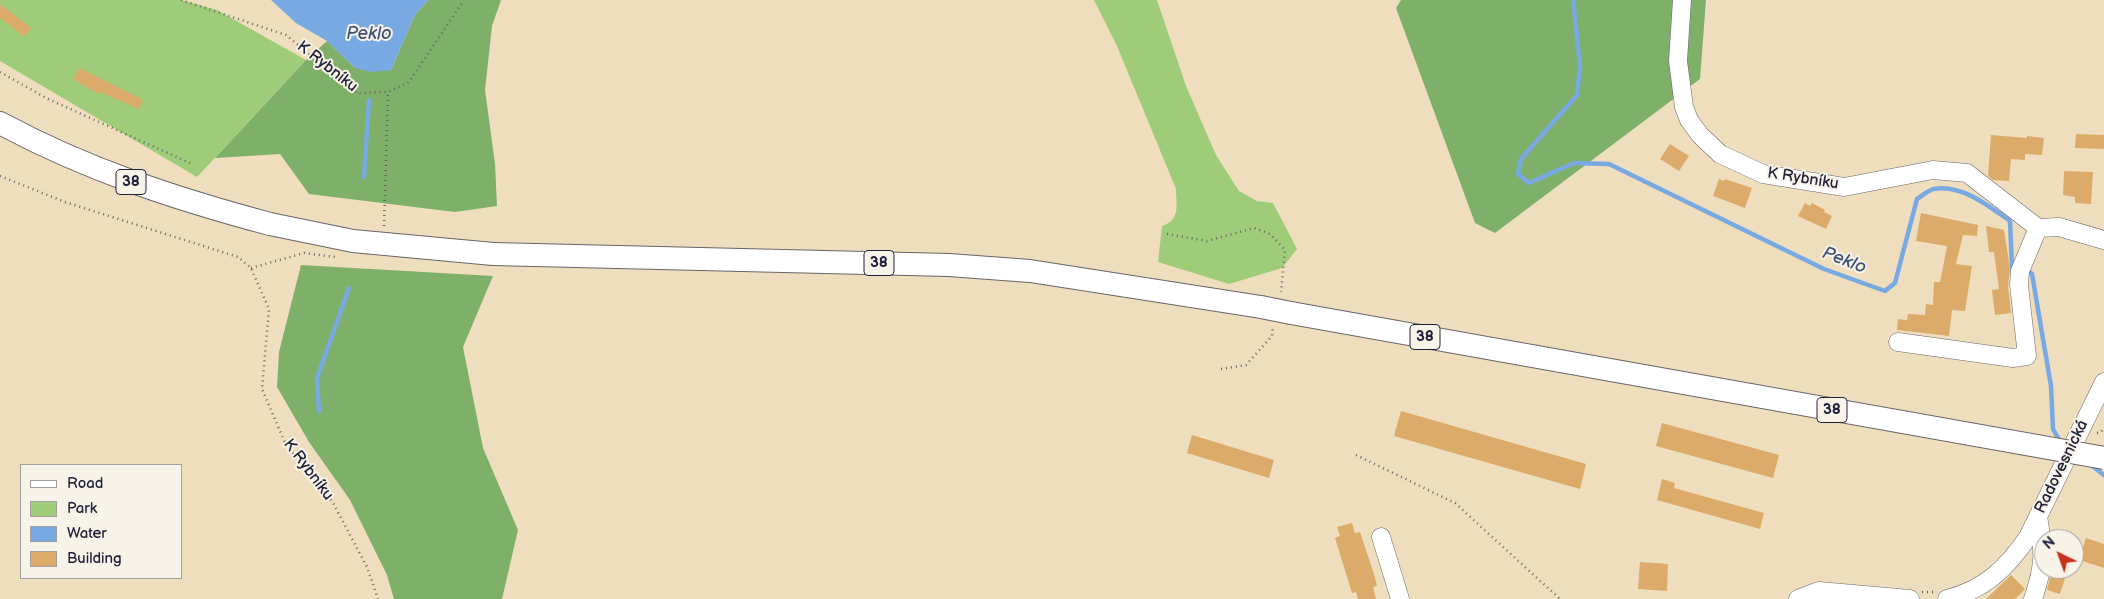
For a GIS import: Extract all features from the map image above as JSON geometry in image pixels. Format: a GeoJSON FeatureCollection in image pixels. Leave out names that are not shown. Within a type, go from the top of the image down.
{"type":"FeatureCollection","features":[{"type":"Feature","properties":{"kind":"main road","name":"38"},"geometry":{"type":"LineString","coordinates":[[0,122],[72,158],[134,184],[190,203],[270,224],[353,241],[493,254],[949,265],[1039,272],[1276,311],[2104,458]]}},
{"type":"Feature","properties":{"kind":"street","name":"K Rybníku"},"geometry":{"type":"LineString","coordinates":[[1682,0],[1678,61],[1684,107],[1689,120],[1700,135],[1720,154],[1762,174],[1844,186],[1933,170],[1967,173],[2038,228]]}},
{"type":"Feature","properties":{"kind":"street"},"geometry":{"type":"LineString","coordinates":[[1898,342],[2013,358],[2027,356],[2019,285],[2021,267],[2038,228],[2059,227],[2104,240]]}},
{"type":"Feature","properties":{"kind":"street","name":"Radovesnická"},"geometry":{"type":"LineString","coordinates":[[1942,595],[1968,593],[2003,570],[2028,537],[2104,382]]}},
{"type":"Feature","properties":{"kind":"street"},"geometry":{"type":"LineString","coordinates":[[2033,599],[2043,565],[2043,545],[2038,516]]}},
{"type":"Feature","properties":{"kind":"street"},"geometry":{"type":"LineString","coordinates":[[1381,537],[1400,599]]}},
{"type":"Feature","properties":{"kind":"street"},"geometry":{"type":"LineString","coordinates":[[1798,599],[1819,591],[1914,595]]}},
{"type":"Feature","properties":{"kind":"path","name":"K Rybníku"},"geometry":{"type":"LineString","coordinates":[[181,0],[286,35],[357,93],[388,92],[409,82],[464,0]]}},
{"type":"Feature","properties":{"kind":"path"},"geometry":{"type":"LineString","coordinates":[[0,72],[48,99],[190,163]]}},
{"type":"Feature","properties":{"kind":"path"},"geometry":{"type":"LineString","coordinates":[[384,234],[388,92]]}},
{"type":"Feature","properties":{"kind":"path","name":"K Rybníku"},"geometry":{"type":"LineString","coordinates":[[0,176],[65,202],[238,257],[251,268],[269,309],[262,389],[286,446],[332,501],[367,567],[378,599]]}},
{"type":"Feature","properties":{"kind":"path"},"geometry":{"type":"LineString","coordinates":[[1167,234],[1207,241],[1254,228],[1270,234],[1285,250],[1283,279],[1272,336],[1246,365],[1220,369]]}},
{"type":"Feature","properties":{"kind":"path"},"geometry":{"type":"LineString","coordinates":[[251,268],[304,253],[338,257]]}},
{"type":"Feature","properties":{"kind":"path"},"geometry":{"type":"LineString","coordinates":[[2076,438],[2101,432],[2104,427]]}},
{"type":"Feature","properties":{"kind":"path"},"geometry":{"type":"LineString","coordinates":[[1356,455],[1455,503],[1560,599]]}},
{"type":"Feature","properties":{"kind":"path"},"geometry":{"type":"LineString","coordinates":[[1914,595],[1942,595]]}},
{"type":"Feature","properties":{"kind":"green space"},"geometry":{"type":"Polygon","coordinates":[[[0,0],[182,0],[217,10],[306,60],[197,177],[0,61],[0,0]]]}},
{"type":"Feature","properties":{"kind":"green space"},"geometry":{"type":"Polygon","coordinates":[[[428,0],[501,0],[492,26],[485,90],[495,164],[497,206],[455,212],[309,194],[280,154],[215,158],[306,60],[327,41],[355,68],[391,70],[415,15],[428,0]]]}},
{"type":"Feature","properties":{"kind":"green space"},"geometry":{"type":"Polygon","coordinates":[[[1094,0],[1157,0],[1186,86],[1216,155],[1239,191],[1257,201],[1273,203],[1297,249],[1282,268],[1229,284],[1158,262],[1162,226],[1175,216],[1177,206],[1176,189],[1117,46],[1094,0]]]}},
{"type":"Feature","properties":{"kind":"green space"},"geometry":{"type":"Polygon","coordinates":[[[1401,0],[1706,0],[1700,79],[1495,233],[1475,223],[1396,8],[1401,0]]]}},
{"type":"Feature","properties":{"kind":"green space"},"geometry":{"type":"Polygon","coordinates":[[[301,265],[493,276],[463,347],[483,448],[518,530],[502,599],[394,599],[387,575],[350,500],[309,442],[277,387],[279,352],[301,265]]]}},
{"type":"Feature","properties":{"kind":"water","name":"Peklo"},"geometry":{"type":"Polygon","coordinates":[[[271,0],[428,0],[415,15],[391,70],[371,72],[355,68],[327,41],[296,23],[271,0]]]}},
{"type":"Feature","properties":{"kind":"building"},"geometry":{"type":"Polygon","coordinates":[[[0,4],[31,28],[25,37],[0,18],[0,4]]]}},
{"type":"Feature","properties":{"kind":"building"},"geometry":{"type":"Polygon","coordinates":[[[80,68],[143,100],[139,109],[100,92],[99,94],[73,79],[80,68]]]}},
{"type":"Feature","properties":{"kind":"building"},"geometry":{"type":"Polygon","coordinates":[[[2076,134],[2104,135],[2104,149],[2075,148],[2076,134]]]}},
{"type":"Feature","properties":{"kind":"building"},"geometry":{"type":"Polygon","coordinates":[[[1991,135],[2044,138],[2042,155],[2025,154],[2025,160],[2011,159],[2009,181],[1993,180],[1988,176],[1991,135]]]}},
{"type":"Feature","properties":{"kind":"building"},"geometry":{"type":"Polygon","coordinates":[[[1670,144],[1689,156],[1679,171],[1660,159],[1670,144]]]}},
{"type":"Feature","properties":{"kind":"building"},"geometry":{"type":"Polygon","coordinates":[[[2064,171],[2093,172],[2091,204],[2075,203],[2075,197],[2063,195],[2064,171]]]}},
{"type":"Feature","properties":{"kind":"building"},"geometry":{"type":"Polygon","coordinates":[[[1719,179],[1724,181],[1725,179],[1752,188],[1745,208],[1713,196],[1719,179]]]}},
{"type":"Feature","properties":{"kind":"building"},"geometry":{"type":"Polygon","coordinates":[[[1805,203],[1810,206],[1812,203],[1832,216],[1826,229],[1798,216],[1805,203]]]}},
{"type":"Feature","properties":{"kind":"building"},"geometry":{"type":"Polygon","coordinates":[[[1921,213],[1978,225],[1977,236],[1963,235],[1956,264],[1972,266],[1965,311],[1952,310],[1949,336],[1897,330],[1898,319],[1907,320],[1908,314],[1925,315],[1926,304],[1933,305],[1934,282],[1940,282],[1947,246],[1916,241],[1921,213]]]}},
{"type":"Feature","properties":{"kind":"building"},"geometry":{"type":"Polygon","coordinates":[[[1986,226],[2004,230],[2010,269],[2008,286],[2011,313],[1995,315],[1992,290],[1999,289],[1994,252],[1989,252],[1986,226]]]}},
{"type":"Feature","properties":{"kind":"building"},"geometry":{"type":"Polygon","coordinates":[[[1401,411],[1586,464],[1580,489],[1394,436],[1401,411]]]}},
{"type":"Feature","properties":{"kind":"building"},"geometry":{"type":"Polygon","coordinates":[[[1662,423],[1779,455],[1773,478],[1656,446],[1662,423]]]}},
{"type":"Feature","properties":{"kind":"building"},"geometry":{"type":"Polygon","coordinates":[[[1192,435],[1274,460],[1269,478],[1187,453],[1192,435]]]}},
{"type":"Feature","properties":{"kind":"building"},"geometry":{"type":"Polygon","coordinates":[[[1662,479],[1675,483],[1674,488],[1764,513],[1760,529],[1657,500],[1662,479]]]}},
{"type":"Feature","properties":{"kind":"building"},"geometry":{"type":"Polygon","coordinates":[[[1352,523],[1355,533],[1360,532],[1374,574],[1377,586],[1373,587],[1376,599],[1358,599],[1356,592],[1352,593],[1335,538],[1340,536],[1337,527],[1352,523]]]}},
{"type":"Feature","properties":{"kind":"building"},"geometry":{"type":"Polygon","coordinates":[[[2086,538],[2104,544],[2104,568],[2084,562],[2086,538]]]}},
{"type":"Feature","properties":{"kind":"building"},"geometry":{"type":"Polygon","coordinates":[[[1640,562],[1668,564],[1667,591],[1638,589],[1640,562]]]}},
{"type":"Feature","properties":{"kind":"building"},"geometry":{"type":"Polygon","coordinates":[[[2011,575],[2025,589],[2015,599],[1986,599],[2011,575]]]}},
{"type":"Feature","properties":{"kind":"building"},"geometry":{"type":"Polygon","coordinates":[[[2050,579],[2065,579],[2060,594],[2047,590],[2050,579]]]}},
{"type":"Feature","properties":{"kind":"waterway","name":"Peklo"},"geometry":{"type":"LineString","coordinates":[[1573,0],[1580,66],[1577,95],[1521,159],[1518,174],[1529,183],[1574,163],[1609,164],[1824,269],[1885,291],[1895,283],[1917,199],[1934,189],[1944,188],[1964,193],[2010,221],[2012,268],[2017,268]]}},
{"type":"Feature","properties":{"kind":"waterway"},"geometry":{"type":"LineString","coordinates":[[364,177],[369,100]]}},
{"type":"Feature","properties":{"kind":"waterway","name":"Peklo"},"geometry":{"type":"LineString","coordinates":[[2025,268],[2032,274],[2051,386],[2053,429],[2061,443]]}},
{"type":"Feature","properties":{"kind":"waterway"},"geometry":{"type":"LineString","coordinates":[[319,411],[317,378],[349,288]]}},
{"type":"Feature","properties":{"kind":"waterway","name":"Peklo"},"geometry":{"type":"LineString","coordinates":[[2091,465],[2104,475]]}}]}
